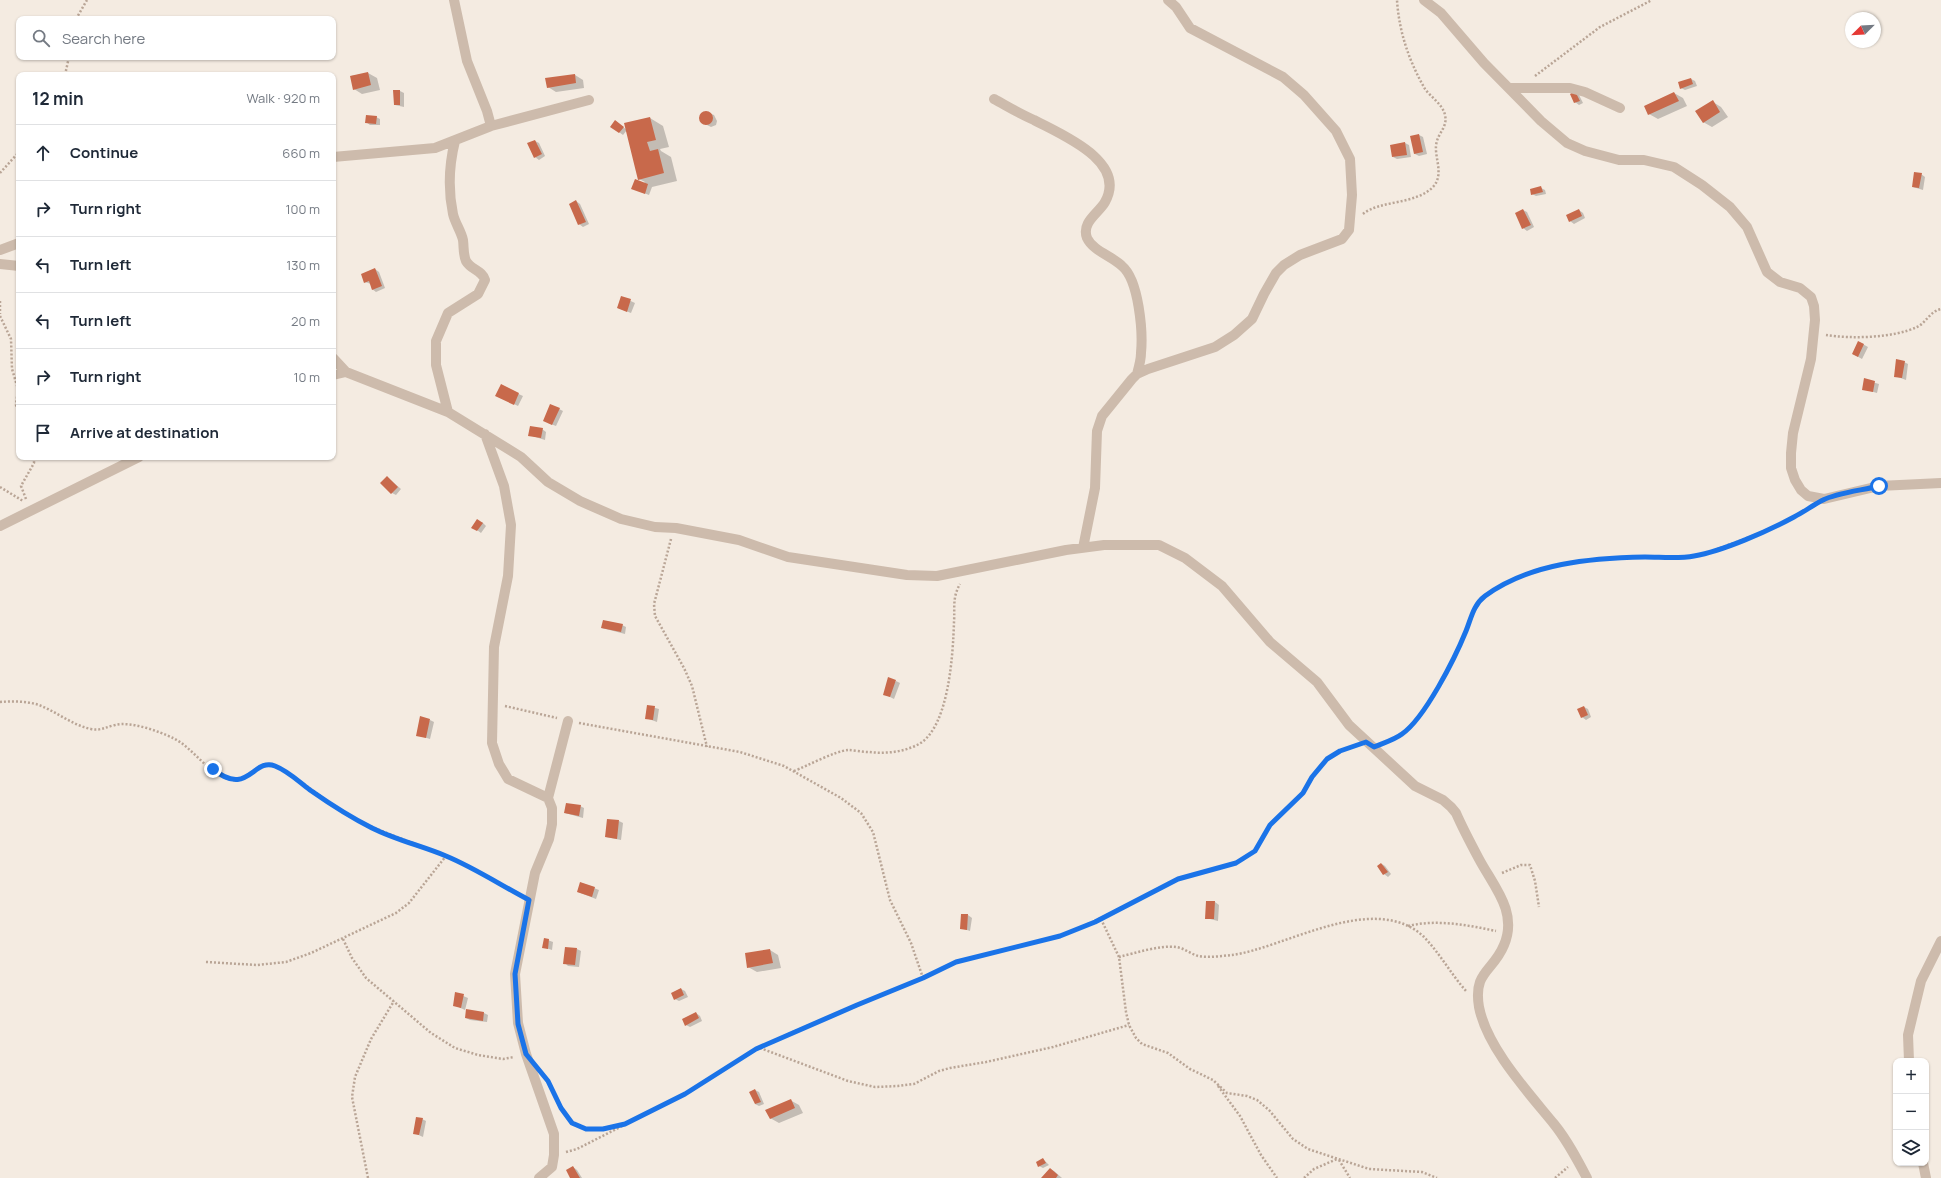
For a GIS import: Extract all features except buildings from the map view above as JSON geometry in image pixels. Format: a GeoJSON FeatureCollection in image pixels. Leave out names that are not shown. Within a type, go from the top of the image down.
{"type":"FeatureCollection","features":[{"type":"Feature","properties":{"kind":"street"},"geometry":{"type":"LineString","coordinates":[[454,0],[467,61],[488,111],[491,126]]}},
{"type":"Feature","properties":{"kind":"street"},"geometry":{"type":"LineString","coordinates":[[1083,548],[1095,488],[1097,431],[1100,421],[1102,416],[1137,374],[1158,365],[1215,347],[1234,335],[1252,319],[1270,284],[1284,265],[1300,255],[1342,239],[1349,230],[1352,195],[1350,159],[1336,130],[1304,95],[1283,77],[1190,28],[1176,7],[1168,0]]}},
{"type":"Feature","properties":{"kind":"street"},"geometry":{"type":"LineString","coordinates":[[1424,0],[1441,13],[1479,58],[1541,122],[1567,143],[1585,151],[1619,160],[1644,160],[1674,167],[1702,185],[1730,207],[1747,227],[1767,272],[1780,282],[1800,288],[1811,297],[1814,306],[1814,333],[1811,359],[1793,432],[1791,468],[1795,480],[1801,490],[1808,496],[1824,499],[1879,486],[1941,484]]}},
{"type":"Feature","properties":{"kind":"street"},"geometry":{"type":"LineString","coordinates":[[1509,88],[1570,88],[1585,92],[1620,108]]}},
{"type":"Feature","properties":{"kind":"street"},"geometry":{"type":"LineString","coordinates":[[994,99],[1074,140],[1093,155],[1104,168],[1110,181],[1110,191],[1105,202],[1090,218],[1086,236],[1091,245],[1124,266],[1132,280],[1137,302],[1140,329],[1141,353],[1137,374]]}},
{"type":"Feature","properties":{"kind":"street"},"geometry":{"type":"LineString","coordinates":[[336,157],[363,153],[425,149],[455,141],[491,126],[589,100]]}},
{"type":"Feature","properties":{"kind":"street"},"geometry":{"type":"LineString","coordinates":[[448,412],[436,365],[436,341],[448,313],[478,294],[485,281],[482,275],[471,267],[466,261],[463,253],[462,238],[453,214],[450,165],[455,141]]}},
{"type":"Feature","properties":{"kind":"street"},"geometry":{"type":"LineString","coordinates":[[0,250],[16,244]]}},
{"type":"Feature","properties":{"kind":"street"},"geometry":{"type":"LineString","coordinates":[[0,264],[16,266]]}},
{"type":"Feature","properties":{"kind":"street"},"geometry":{"type":"LineString","coordinates":[[336,361],[346,372],[448,412],[521,457],[548,482],[580,501],[621,519],[655,527],[676,528],[740,540],[788,557],[907,575],[930,576],[968,571],[1034,555],[1104,545],[1159,545],[1185,558],[1222,586],[1270,642],[1317,682],[1349,725],[1416,786],[1443,800],[1451,807],[1504,901],[1509,922],[1508,933],[1504,946],[1498,957],[1481,977],[1478,989],[1480,1007],[1484,1022],[1496,1047],[1515,1077],[1568,1144],[1587,1178]]}},
{"type":"Feature","properties":{"kind":"street"},"geometry":{"type":"LineString","coordinates":[[336,374],[346,372]]}},
{"type":"Feature","properties":{"kind":"street"},"geometry":{"type":"LineString","coordinates":[[485,434],[504,486],[511,525],[508,576],[494,647],[492,743],[499,764],[508,779],[548,798]]}},
{"type":"Feature","properties":{"kind":"street"},"geometry":{"type":"LineString","coordinates":[[0,526],[133,460]]}},
{"type":"Feature","properties":{"kind":"street"},"geometry":{"type":"LineString","coordinates":[[539,1178],[552,1166],[554,1156],[554,1134],[522,1041],[518,1024],[515,974],[535,874],[549,839],[552,824],[552,808],[548,798],[568,721]]}},
{"type":"Feature","properties":{"kind":"street"},"geometry":{"type":"LineString","coordinates":[[1909,1058],[1908,1035],[1921,981],[1941,941]]}},
{"type":"Feature","properties":{"kind":"street"},"geometry":{"type":"LineString","coordinates":[[1924,1166],[1926,1178]]}},
{"type":"Feature","properties":{"kind":"path"},"geometry":{"type":"LineString","coordinates":[[78,16],[88,0]]}},
{"type":"Feature","properties":{"kind":"path"},"geometry":{"type":"LineString","coordinates":[[1349,230],[1361,215],[1372,208],[1406,201],[1426,192],[1434,186],[1439,175],[1436,146],[1438,138],[1447,124],[1445,113],[1426,90],[1406,49],[1398,21],[1397,0]]}},
{"type":"Feature","properties":{"kind":"path"},"geometry":{"type":"LineString","coordinates":[[1520,88],[1574,45],[1600,27],[1652,0]]}},
{"type":"Feature","properties":{"kind":"path"},"geometry":{"type":"LineString","coordinates":[[66,72],[68,60]]}},
{"type":"Feature","properties":{"kind":"path"},"geometry":{"type":"LineString","coordinates":[[0,173],[16,155]]}},
{"type":"Feature","properties":{"kind":"path"},"geometry":{"type":"LineString","coordinates":[[0,301],[0,315],[10,339],[12,369],[16,382]]}},
{"type":"Feature","properties":{"kind":"path"},"geometry":{"type":"LineString","coordinates":[[1814,333],[1828,336],[1894,335],[1919,326],[1934,312],[1941,309]]}},
{"type":"Feature","properties":{"kind":"path"},"geometry":{"type":"LineString","coordinates":[[0,487],[28,504],[21,491],[21,486],[34,464],[34,460]]}},
{"type":"Feature","properties":{"kind":"path"},"geometry":{"type":"LineString","coordinates":[[554,1156],[577,1149],[685,1094],[760,1048],[857,1005],[923,978],[956,962],[1060,936],[1101,919],[1178,879],[1236,863],[1255,851],[1270,825],[1303,793],[1312,777],[1327,759],[1340,751],[1402,735],[1411,726],[1423,710],[1446,672],[1466,631],[1473,611],[1482,598],[1502,585],[1531,573],[1573,561],[1694,556],[1754,536],[1794,517],[1824,499]]}},
{"type":"Feature","properties":{"kind":"path"},"geometry":{"type":"LineString","coordinates":[[676,528],[668,546],[654,604],[655,616],[684,668],[693,692],[707,747]]}},
{"type":"Feature","properties":{"kind":"path"},"geometry":{"type":"LineString","coordinates":[[793,771],[847,750],[884,753],[900,751],[920,743],[930,734],[934,728],[949,686],[954,620],[953,600],[968,571]]}},
{"type":"Feature","properties":{"kind":"path"},"geometry":{"type":"LineString","coordinates":[[0,702],[11,701],[40,706],[79,726],[93,730],[123,724],[160,732],[175,739],[221,776],[232,780],[238,780],[265,765],[270,764],[286,772],[318,796],[373,828],[446,856],[529,900]]}},
{"type":"Feature","properties":{"kind":"path"},"geometry":{"type":"LineString","coordinates":[[493,704],[602,728],[740,752],[784,766],[841,798],[861,813],[873,832],[890,900],[910,943],[923,978]]}},
{"type":"Feature","properties":{"kind":"path"},"geometry":{"type":"LineString","coordinates":[[206,962],[257,965],[286,962],[343,939],[396,913],[409,903],[446,856]]}},
{"type":"Feature","properties":{"kind":"path"},"geometry":{"type":"LineString","coordinates":[[1491,880],[1514,868],[1530,865],[1535,881],[1538,907]]}},
{"type":"Feature","properties":{"kind":"path"},"geometry":{"type":"LineString","coordinates":[[1101,919],[1119,957],[1126,1012],[1130,1025],[1136,1038],[1142,1044],[1168,1053],[1183,1064],[1217,1083],[1227,1093],[1248,1096],[1257,1100],[1269,1110],[1293,1139],[1308,1149],[1368,1169],[1422,1172],[1437,1178]]}},
{"type":"Feature","properties":{"kind":"path"},"geometry":{"type":"LineString","coordinates":[[1119,957],[1176,947],[1198,956],[1231,955],[1248,952],[1320,927],[1345,922],[1376,920],[1394,922],[1407,926],[1423,936],[1480,1007]]}},
{"type":"Feature","properties":{"kind":"path"},"geometry":{"type":"LineString","coordinates":[[1407,926],[1432,922],[1453,923],[1508,933]]}},
{"type":"Feature","properties":{"kind":"path"},"geometry":{"type":"LineString","coordinates":[[343,939],[352,958],[366,978],[431,1033],[455,1048],[497,1058],[510,1059],[517,1055],[522,1041]]}},
{"type":"Feature","properties":{"kind":"path"},"geometry":{"type":"LineString","coordinates":[[368,1178],[352,1097],[355,1077],[371,1039],[394,1001]]}},
{"type":"Feature","properties":{"kind":"path"},"geometry":{"type":"LineString","coordinates":[[760,1048],[848,1081],[875,1087],[898,1086],[914,1084],[938,1071],[1053,1047],[1130,1025]]}},
{"type":"Feature","properties":{"kind":"path"},"geometry":{"type":"LineString","coordinates":[[1217,1083],[1240,1116],[1261,1155],[1277,1178]]}},
{"type":"Feature","properties":{"kind":"path"},"geometry":{"type":"LineString","coordinates":[[555,1095],[561,1108],[572,1123],[586,1129],[603,1129],[625,1124]]}},
{"type":"Feature","properties":{"kind":"path"},"geometry":{"type":"LineString","coordinates":[[1304,1178],[1314,1169],[1338,1159]]}},
{"type":"Feature","properties":{"kind":"path"},"geometry":{"type":"LineString","coordinates":[[1338,1159],[1350,1178]]}},
{"type":"Feature","properties":{"kind":"route"},"geometry":{"type":"LineString","coordinates":[[213,769],[221,776],[232,780],[238,780],[265,765],[270,764],[286,772],[318,796],[343,812],[373,828],[446,856],[529,900],[515,974],[518,1024],[526,1054],[548,1081],[561,1108],[572,1123],[586,1129],[603,1129],[625,1124],[685,1094],[756,1049],[795,1031],[923,978],[956,962],[1060,936],[1095,922],[1178,879],[1236,863],[1255,851],[1270,825],[1303,793],[1312,777],[1327,759],[1340,751],[1366,742],[1374,747],[1402,735],[1411,726],[1423,710],[1446,672],[1466,631],[1473,611],[1482,598],[1502,585],[1531,573],[1573,561],[1694,556],[1716,550],[1754,536],[1794,517],[1824,499],[1879,486]]}}]}
